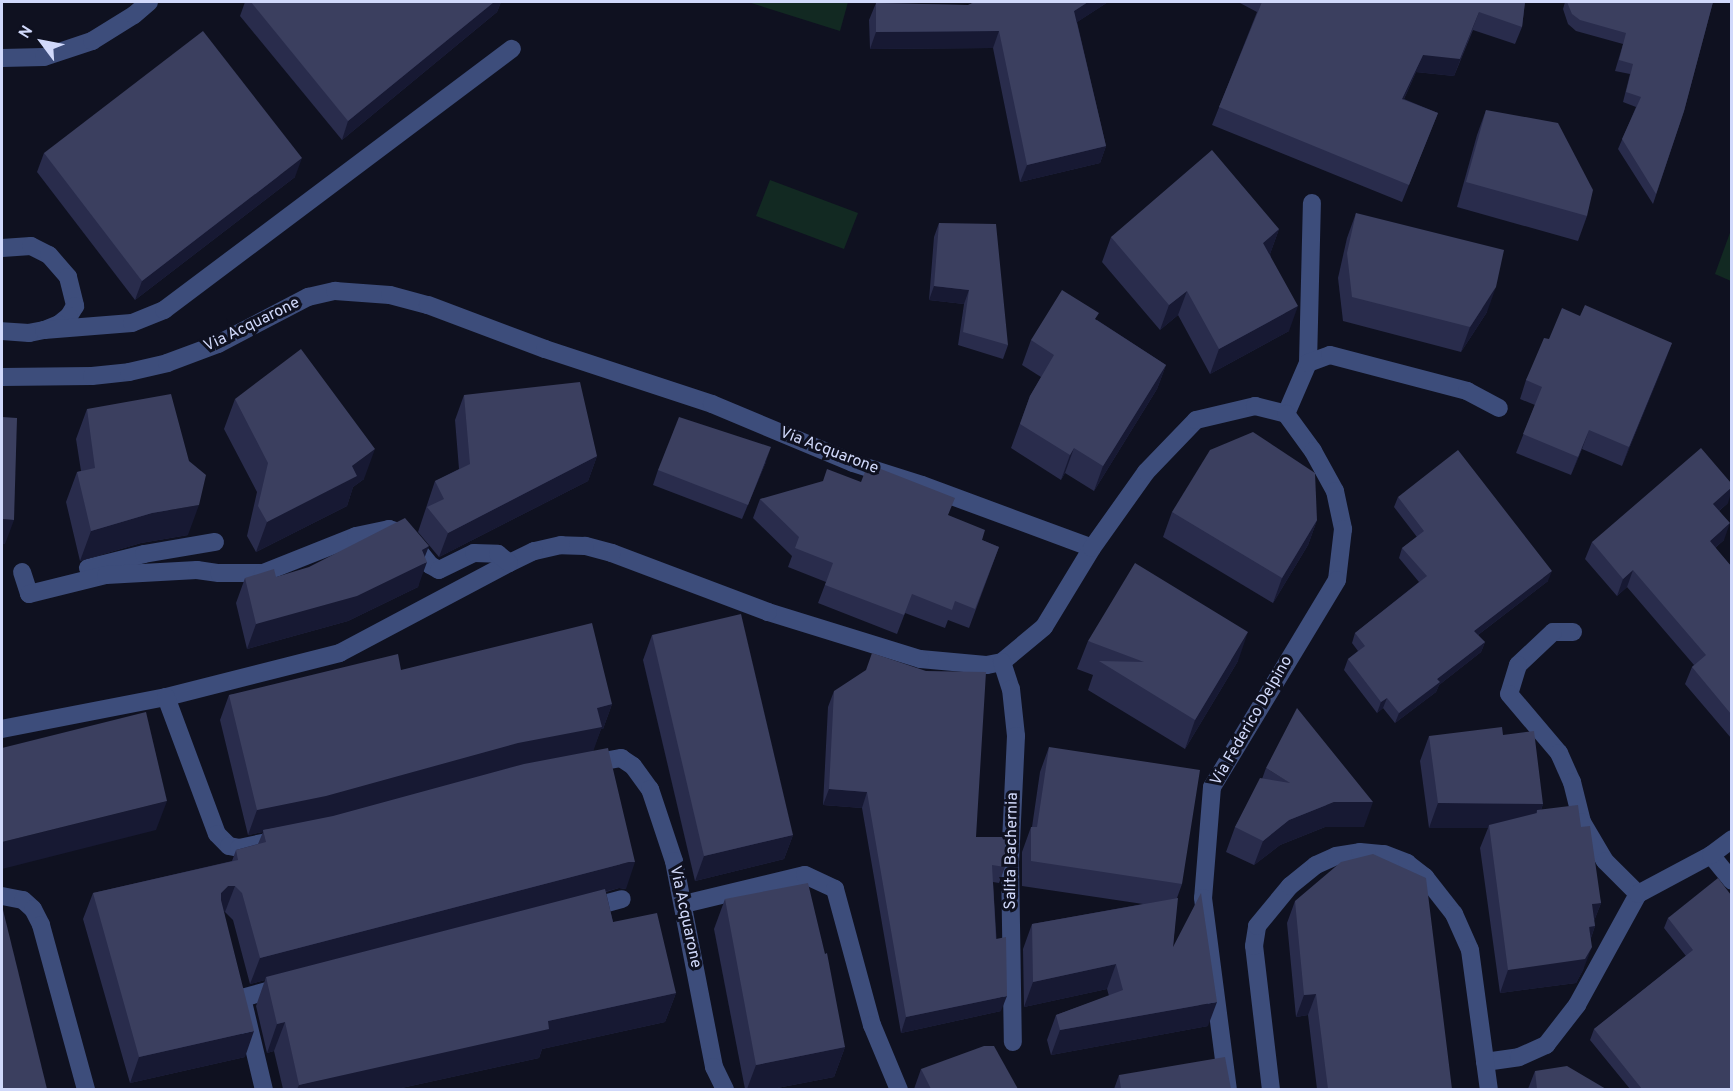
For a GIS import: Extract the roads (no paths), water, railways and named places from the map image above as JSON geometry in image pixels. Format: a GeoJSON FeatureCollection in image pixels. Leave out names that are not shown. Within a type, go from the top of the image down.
{"type":"FeatureCollection","features":[{"type":"Feature","properties":{"kind":"street"},"geometry":{"type":"LineString","coordinates":[[2,58],[44,57],[92,41],[134,15],[149,2]]}},
{"type":"Feature","properties":{"kind":"street"},"geometry":{"type":"LineString","coordinates":[[2,331],[29,333],[132,323],[164,310],[512,49]]}},
{"type":"Feature","properties":{"kind":"street"},"geometry":{"type":"LineString","coordinates":[[2,729],[166,697],[340,653],[509,563],[534,551],[561,545],[585,546],[612,553],[768,612],[920,659],[967,665],[1002,662],[1044,627],[1092,548],[1146,472],[1196,420],[1255,406],[1286,414],[1308,363],[1312,202]]}},
{"type":"Feature","properties":{"kind":"street"},"geometry":{"type":"LineString","coordinates":[[2,248],[30,246],[41,249],[59,264],[68,277],[75,306],[69,316],[59,324],[44,330]]}},
{"type":"Feature","properties":{"kind":"street","name":"Via Acquarone"},"geometry":{"type":"LineString","coordinates":[[2,376],[92,376],[129,372],[167,363],[218,344],[308,297],[335,291],[390,295],[428,304],[545,349],[712,404],[853,463],[922,484],[1092,548]]}},
{"type":"Feature","properties":{"kind":"street"},"geometry":{"type":"LineString","coordinates":[[1308,363],[1330,355],[1467,392],[1499,408]]}},
{"type":"Feature","properties":{"kind":"street","name":"Via Federico Delpino"},"geometry":{"type":"LineString","coordinates":[[1228,1089],[1203,898],[1212,787],[1337,580],[1343,529],[1335,491],[1313,451],[1286,414]]}},
{"type":"Feature","properties":{"kind":"street"},"geometry":{"type":"LineString","coordinates":[[22,572],[29,594],[106,575],[197,570],[219,573],[263,573],[356,536],[389,529],[405,534],[430,565],[439,570],[474,553],[498,554],[509,563]]}},
{"type":"Feature","properties":{"kind":"street"},"geometry":{"type":"LineString","coordinates":[[84,580],[76,576],[77,571],[144,554],[215,542]]}},
{"type":"Feature","properties":{"kind":"street"},"geometry":{"type":"LineString","coordinates":[[1573,632],[1553,632],[1518,665],[1509,694],[1559,753],[1572,782],[1582,822],[1605,861],[1638,894]]}},
{"type":"Feature","properties":{"kind":"street","name":"Salita Bachernia"},"geometry":{"type":"LineString","coordinates":[[1002,662],[1011,689],[1016,736],[1010,861],[1013,1042]]}},
{"type":"Feature","properties":{"kind":"street"},"geometry":{"type":"LineString","coordinates":[[166,697],[214,826],[222,840],[239,848],[297,837]]}},
{"type":"Feature","properties":{"kind":"street","name":"Via Acquarone"},"geometry":{"type":"LineString","coordinates":[[566,768],[621,758],[633,765],[650,789],[674,861],[714,1067],[725,1089]]}},
{"type":"Feature","properties":{"kind":"street"},"geometry":{"type":"LineString","coordinates":[[1485,1062],[1519,1057],[1546,1045],[1577,1005],[1638,894],[1711,855],[1731,839]]}},
{"type":"Feature","properties":{"kind":"street"},"geometry":{"type":"LineString","coordinates":[[1272,1089],[1254,946],[1257,927],[1290,886],[1316,865],[1336,856],[1360,852],[1384,854],[1407,863],[1440,894],[1454,914],[1470,950],[1489,1089]]}},
{"type":"Feature","properties":{"kind":"street"},"geometry":{"type":"LineString","coordinates":[[1711,855],[1731,882]]}},
{"type":"Feature","properties":{"kind":"street"},"geometry":{"type":"LineString","coordinates":[[684,904],[805,875],[835,889],[872,1025],[898,1089]]}},
{"type":"Feature","properties":{"kind":"street"},"geometry":{"type":"LineString","coordinates":[[2,896],[23,900],[33,909],[40,925],[86,1089]]}},
{"type":"Feature","properties":{"kind":"street"},"geometry":{"type":"LineString","coordinates":[[564,914],[622,899]]}},
{"type":"Feature","properties":{"kind":"street"},"geometry":{"type":"LineString","coordinates":[[236,976],[264,1089]]}},
{"type":"Feature","properties":{"kind":"street"},"geometry":{"type":"LineString","coordinates":[[242,998],[306,980]]}}]}
